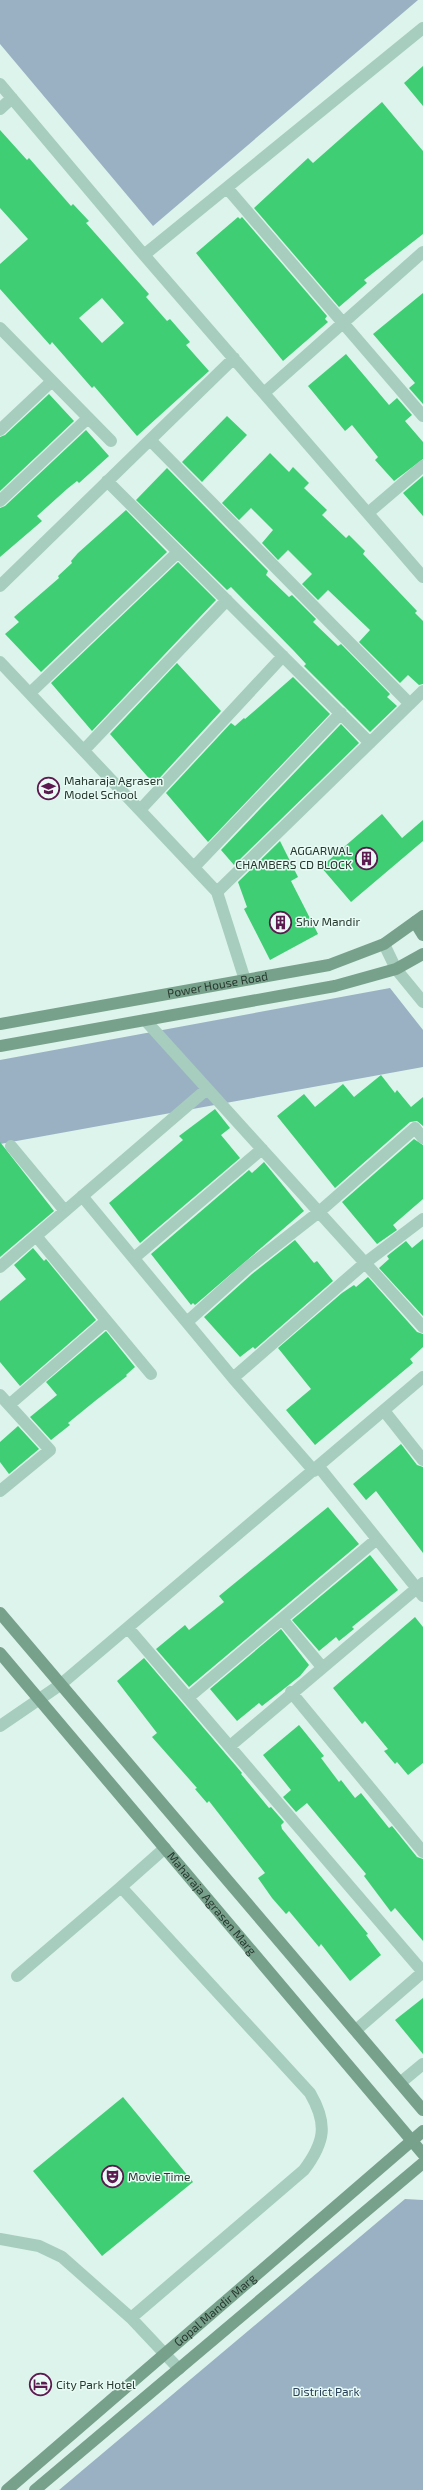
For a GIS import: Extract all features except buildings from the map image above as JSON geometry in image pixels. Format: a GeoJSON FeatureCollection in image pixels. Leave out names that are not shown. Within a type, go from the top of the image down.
{"type":"FeatureCollection","features":[{"type":"Feature","properties":{"kind":"street"},"geometry":{"type":"LineString","coordinates":[[144,255],[423,28]]}},
{"type":"Feature","properties":{"kind":"street"},"geometry":{"type":"LineString","coordinates":[[0,84],[144,255],[423,577]]}},
{"type":"Feature","properties":{"kind":"street"},"geometry":{"type":"LineString","coordinates":[[0,109],[12,98]]}},
{"type":"Feature","properties":{"kind":"street"},"geometry":{"type":"LineString","coordinates":[[227,188],[423,416]]}},
{"type":"Feature","properties":{"kind":"street"},"geometry":{"type":"LineString","coordinates":[[264,393],[423,252]]}},
{"type":"Feature","properties":{"kind":"street"},"geometry":{"type":"LineString","coordinates":[[0,328],[111,441]]}},
{"type":"Feature","properties":{"kind":"street"},"geometry":{"type":"LineString","coordinates":[[0,586],[234,358]]}},
{"type":"Feature","properties":{"kind":"street"},"geometry":{"type":"LineString","coordinates":[[0,430],[52,381]]}},
{"type":"Feature","properties":{"kind":"street"},"geometry":{"type":"LineString","coordinates":[[0,501],[88,418]]}},
{"type":"Feature","properties":{"kind":"street"},"geometry":{"type":"LineString","coordinates":[[150,440],[410,704]]}},
{"type":"Feature","properties":{"kind":"street"},"geometry":{"type":"LineString","coordinates":[[368,513],[423,466]]}},
{"type":"Feature","properties":{"kind":"street"},"geometry":{"type":"LineString","coordinates":[[108,481],[370,743]]}},
{"type":"Feature","properties":{"kind":"street"},"geometry":{"type":"LineString","coordinates":[[30,693],[178,552]]}},
{"type":"Feature","properties":{"kind":"street"},"geometry":{"type":"LineString","coordinates":[[84,750],[227,600]]}},
{"type":"Feature","properties":{"kind":"street"},"geometry":{"type":"LineString","coordinates":[[140,810],[283,656]]}},
{"type":"Feature","properties":{"kind":"street"},"geometry":{"type":"LineString","coordinates":[[0,662],[217,892],[246,980]]}},
{"type":"Feature","properties":{"kind":"street"},"geometry":{"type":"LineString","coordinates":[[217,892],[423,691]]}},
{"type":"Feature","properties":{"kind":"street"},"geometry":{"type":"LineString","coordinates":[[194,867],[341,713]]}},
{"type":"Feature","properties":{"kind":"street"},"geometry":{"type":"LineString","coordinates":[[419,919],[423,935]]}},
{"type":"Feature","properties":{"kind":"street","name":"Power House Road"},"geometry":{"type":"LineString","coordinates":[[0,1024],[329,965],[384,944],[419,919]]}},
{"type":"Feature","properties":{"kind":"street"},"geometry":{"type":"LineString","coordinates":[[384,944],[396,969],[423,1002]]}},
{"type":"Feature","properties":{"kind":"street","name":"Power House Road"},"geometry":{"type":"LineString","coordinates":[[0,1046],[335,986],[396,969],[423,954]]}},
{"type":"Feature","properties":{"kind":"street"},"geometry":{"type":"LineString","coordinates":[[145,1020],[423,1327]]}},
{"type":"Feature","properties":{"kind":"street"},"geometry":{"type":"LineString","coordinates":[[0,1267],[207,1089]]}},
{"type":"Feature","properties":{"kind":"street"},"geometry":{"type":"LineString","coordinates":[[187,1322],[247,1268],[319,1212],[415,1128],[423,1138]]}},
{"type":"Feature","properties":{"kind":"street"},"geometry":{"type":"LineString","coordinates":[[11,1146],[64,1211]]}},
{"type":"Feature","properties":{"kind":"street"},"geometry":{"type":"LineString","coordinates":[[134,1258],[262,1149]]}},
{"type":"Feature","properties":{"kind":"street"},"geometry":{"type":"LineString","coordinates":[[82,1196],[233,1378],[316,1469],[421,1589],[291,1692],[230,1746]]}},
{"type":"Feature","properties":{"kind":"street"},"geometry":{"type":"LineString","coordinates":[[233,1378],[364,1263],[423,1219]]}},
{"type":"Feature","properties":{"kind":"street"},"geometry":{"type":"LineString","coordinates":[[36,1236],[151,1374]]}},
{"type":"Feature","properties":{"kind":"street"},"geometry":{"type":"LineString","coordinates":[[9,1405],[106,1321]]}},
{"type":"Feature","properties":{"kind":"street"},"geometry":{"type":"LineString","coordinates":[[0,1726],[60,1685],[385,1412],[423,1378]]}},
{"type":"Feature","properties":{"kind":"street"},"geometry":{"type":"LineString","coordinates":[[0,1395],[50,1450],[2,1486]]}},
{"type":"Feature","properties":{"kind":"street"},"geometry":{"type":"LineString","coordinates":[[385,1412],[423,1460]]}},
{"type":"Feature","properties":{"kind":"street"},"geometry":{"type":"LineString","coordinates":[[189,1698],[377,1539]]}},
{"type":"Feature","properties":{"kind":"street"},"geometry":{"type":"LineString","coordinates":[[0,1613],[423,2110]]}},
{"type":"Feature","properties":{"kind":"street"},"geometry":{"type":"LineString","coordinates":[[282,1619],[322,1667]]}},
{"type":"Feature","properties":{"kind":"street"},"geometry":{"type":"LineString","coordinates":[[128,1628],[423,1972],[356,2030]]}},
{"type":"Feature","properties":{"kind":"street","name":"Maharaja Agrasen Marg"},"geometry":{"type":"LineString","coordinates":[[0,1653],[423,2154]]}},
{"type":"Feature","properties":{"kind":"street"},"geometry":{"type":"LineString","coordinates":[[291,1692],[423,1852]]}},
{"type":"Feature","properties":{"kind":"street"},"geometry":{"type":"LineString","coordinates":[[17,1976],[121,1888],[165,1848]]}},
{"type":"Feature","properties":{"kind":"street"},"geometry":{"type":"LineString","coordinates":[[121,1888],[310,2094],[320,2110],[323,2131],[317,2153],[304,2170],[131,2318]]}},
{"type":"Feature","properties":{"kind":"street"},"geometry":{"type":"LineString","coordinates":[[400,2083],[423,2064]]}},
{"type":"Feature","properties":{"kind":"street","name":"Gopal Mandir Marg"},"geometry":{"type":"LineString","coordinates":[[7,2490],[423,2131]]}},
{"type":"Feature","properties":{"kind":"street","name":"Gopal Mandir Marg"},"geometry":{"type":"LineString","coordinates":[[35,2490],[423,2163]]}},
{"type":"Feature","properties":{"kind":"street"},"geometry":{"type":"LineString","coordinates":[[0,2239],[40,2246],[62,2257],[131,2318],[179,2369]]}},
{"type":"Feature","properties":{"kind":"green space"},"geometry":{"type":"Polygon","coordinates":[[[0,0],[418,0],[153,226],[0,44],[0,0]]]}},
{"type":"Feature","properties":{"kind":"green space"},"geometry":{"type":"Polygon","coordinates":[[[390,988],[423,1030],[423,1067],[0,1144],[0,1060],[390,988]]]}},
{"type":"Feature","properties":{"kind":"green space","name":"District Park"},"geometry":{"type":"Polygon","coordinates":[[[405,2199],[423,2200],[423,2490],[59,2490],[405,2199]]]}},
{"type":"Feature","properties":{"kind":"place","name":"Maharaja Agrasen Model School"},"geometry":{"type":"Point","coordinates":[48,788]}},
{"type":"Feature","properties":{"kind":"place","name":"AGGARWAL CHAMBERS CD BLOCK"},"geometry":{"type":"Point","coordinates":[367,858]}},
{"type":"Feature","properties":{"kind":"place","name":"Shiv Mandir"},"geometry":{"type":"Point","coordinates":[281,922]}},
{"type":"Feature","properties":{"kind":"place","name":"Movie Time"},"geometry":{"type":"Point","coordinates":[113,2177]}},
{"type":"Feature","properties":{"kind":"place","name":"City Park Hotel"},"geometry":{"type":"Point","coordinates":[41,2385]}}]}
